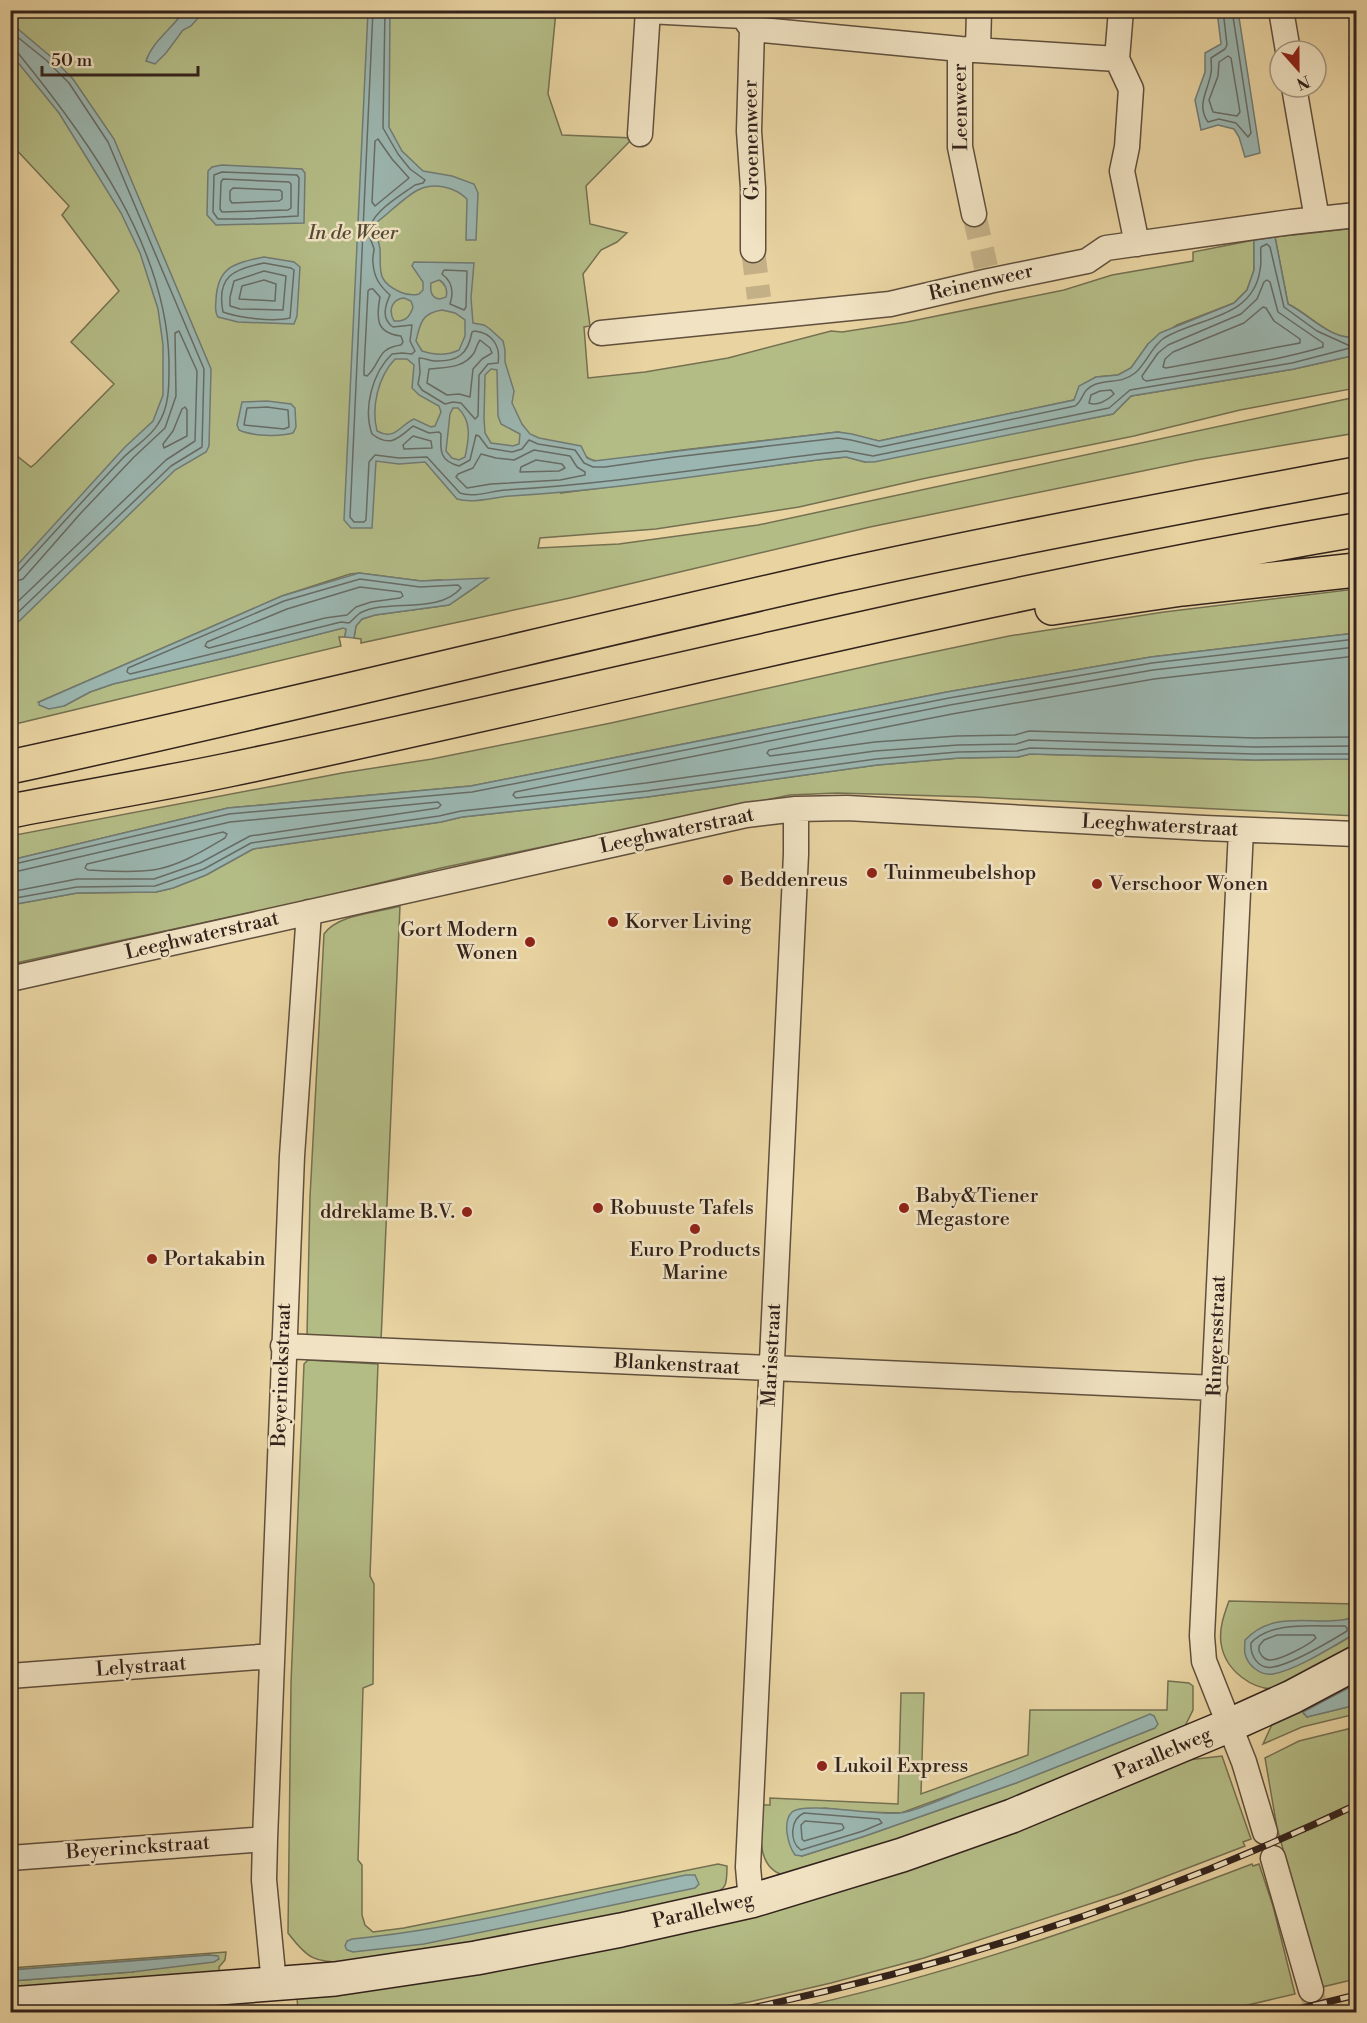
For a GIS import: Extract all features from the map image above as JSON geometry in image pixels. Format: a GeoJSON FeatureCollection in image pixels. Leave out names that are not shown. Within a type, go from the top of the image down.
{"type":"FeatureCollection","features":[{"type":"Feature","properties":{"kind":"highway"},"geometry":{"type":"LineString","coordinates":[[10,767],[837,577],[1161,509],[1356,474]]}},
{"type":"Feature","properties":{"kind":"highway"},"geometry":{"type":"LineString","coordinates":[[10,810],[227,770],[1014,594],[1250,548],[1356,530]]}},
{"type":"Feature","properties":{"kind":"highway"},"geometry":{"type":"LineString","coordinates":[[1014,594],[1048,609],[1182,589],[1356,570]]}},
{"type":"Feature","properties":{"kind":"main road","name":"Parallelweg"},"geometry":{"type":"LineString","coordinates":[[10,2004],[335,1979],[476,1958],[621,1930],[751,1901],[902,1855],[1012,1816],[1230,1725],[1292,1697],[1356,1663]]}},
{"type":"Feature","properties":{"kind":"street"},"geometry":{"type":"LineString","coordinates":[[640,134],[648,11],[743,16],[752,29],[969,49],[979,10]]}},
{"type":"Feature","properties":{"kind":"street"},"geometry":{"type":"LineString","coordinates":[[1121,10],[1117,59],[1131,89],[1127,147],[1122,171],[1137,244]]}},
{"type":"Feature","properties":{"kind":"street"},"geometry":{"type":"LineString","coordinates":[[1281,10],[1286,39]]}},
{"type":"Feature","properties":{"kind":"street","name":"Groenenweer"},"geometry":{"type":"LineString","coordinates":[[752,29],[748,131],[753,188],[753,250]]}},
{"type":"Feature","properties":{"kind":"street","name":"Leenweer"},"geometry":{"type":"LineString","coordinates":[[974,214],[960,147],[969,49],[1117,59]]}},
{"type":"Feature","properties":{"kind":"street"},"geometry":{"type":"LineString","coordinates":[[1296,99],[1317,219]]}},
{"type":"Feature","properties":{"kind":"street","name":"Reinenweer"},"geometry":{"type":"LineString","coordinates":[[602,333],[760,307],[890,304],[988,274],[1087,261],[1106,249],[1356,214]]}},
{"type":"Feature","properties":{"kind":"street","name":"Leeghwaterstraat"},"geometry":{"type":"LineString","coordinates":[[10,979],[746,815],[796,808],[847,808],[1241,830],[1356,834]]}},
{"type":"Feature","properties":{"kind":"street","name":"Marisstraat"},"geometry":{"type":"LineString","coordinates":[[751,1901],[748,1867],[796,854],[796,808]]}},
{"type":"Feature","properties":{"kind":"street","name":"Ringersstraat"},"geometry":{"type":"LineString","coordinates":[[1241,830],[1202,1636],[1204,1661],[1247,1770],[1265,1832]]}},
{"type":"Feature","properties":{"kind":"street","name":"Beyerinckstraat"},"geometry":{"type":"LineString","coordinates":[[274,1984],[264,1880],[283,1346],[292,1156],[309,912]]}},
{"type":"Feature","properties":{"kind":"street","name":"Blankenstraat"},"geometry":{"type":"LineString","coordinates":[[283,1346],[1215,1388]]}},
{"type":"Feature","properties":{"kind":"street","name":"Lelystraat"},"geometry":{"type":"LineString","coordinates":[[10,1676],[272,1656]]}},
{"type":"Feature","properties":{"kind":"street","name":"Beyerinckstraat"},"geometry":{"type":"LineString","coordinates":[[10,1858],[266,1839]]}},
{"type":"Feature","properties":{"kind":"street"},"geometry":{"type":"LineString","coordinates":[[1273,1858],[1311,1990]]}},
{"type":"Feature","properties":{"kind":"green space","name":"In de Weer"},"geometry":{"type":"Polygon","coordinates":[[[11,11],[556,11],[548,94],[562,135],[633,138],[586,186],[590,224],[627,233],[617,242],[601,250],[583,274],[590,326],[584,327],[588,378],[645,372],[728,358],[831,331],[842,332],[907,322],[1064,290],[1112,275],[1193,261],[1193,252],[1254,240],[1254,270],[1247,290],[1234,303],[1177,325],[1148,344],[1131,368],[1118,375],[1096,377],[1080,386],[1074,400],[879,441],[838,432],[605,461],[590,459],[584,454],[561,493],[846,457],[865,462],[1113,414],[1131,396],[1294,369],[1356,355],[1356,388],[1240,410],[1134,436],[922,479],[799,507],[656,529],[540,538],[538,548],[619,544],[758,525],[1356,397],[1356,433],[1196,460],[870,527],[570,598],[361,643],[361,639],[354,638],[356,626],[362,619],[375,615],[449,605],[477,586],[440,580],[421,581],[359,573],[350,574],[282,596],[39,702],[64,706],[90,692],[113,684],[343,628],[346,629],[345,637],[339,637],[341,646],[11,725],[11,453],[31,467],[114,384],[71,342],[119,291],[62,215],[69,206],[11,144],[13,129],[10,127],[11,11]]]}},
{"type":"Feature","properties":{"kind":"green space"},"geometry":{"type":"Polygon","coordinates":[[[1356,228],[1356,337],[1347,337],[1329,331],[1288,304],[1275,237],[1356,228]]]}},
{"type":"Feature","properties":{"kind":"green space"},"geometry":{"type":"Polygon","coordinates":[[[1356,589],[1356,633],[1151,657],[947,692],[471,786],[228,808],[11,860],[10,836],[342,773],[432,759],[611,723],[1009,636],[1164,612],[1356,589]]]}},
{"type":"Feature","properties":{"kind":"green space"},"geometry":{"type":"Polygon","coordinates":[[[1030,754],[1255,760],[1356,759],[1356,816],[975,797],[837,793],[790,795],[441,868],[310,900],[11,964],[10,905],[77,893],[156,892],[206,875],[253,849],[462,817],[647,797],[877,765],[959,758],[1018,757],[1030,754]]]}},
{"type":"Feature","properties":{"kind":"green space"},"geometry":{"type":"Polygon","coordinates":[[[400,906],[381,1341],[307,1335],[310,1197],[324,934],[330,927],[348,918],[400,906]]]}},
{"type":"Feature","properties":{"kind":"green space"},"geometry":{"type":"Polygon","coordinates":[[[308,1360],[378,1364],[370,1576],[374,1584],[373,1684],[363,1688],[358,1860],[362,1865],[362,1915],[365,1925],[373,1932],[404,1928],[718,1864],[727,1866],[723,1889],[709,1897],[614,1917],[350,1963],[329,1962],[314,1958],[302,1950],[288,1933],[291,1683],[304,1364],[308,1360]]]}},
{"type":"Feature","properties":{"kind":"green space"},"geometry":{"type":"Polygon","coordinates":[[[1229,1601],[1356,1604],[1356,1616],[1345,1620],[1336,1645],[1356,1633],[1356,1650],[1279,1689],[1260,1687],[1250,1683],[1234,1670],[1224,1653],[1221,1632],[1229,1601]]]}},
{"type":"Feature","properties":{"kind":"green space"},"geometry":{"type":"Polygon","coordinates":[[[1356,1675],[1356,1684],[1303,1713],[1307,1717],[1356,1705],[1356,1714],[1302,1727],[1263,1744],[1275,1718],[1356,1675]]]}},
{"type":"Feature","properties":{"kind":"green space"},"geometry":{"type":"Polygon","coordinates":[[[1168,1681],[1189,1683],[1193,1686],[1193,1710],[1182,1732],[1045,1790],[788,1876],[777,1873],[769,1866],[765,1858],[761,1837],[762,1805],[770,1805],[770,1798],[898,1804],[901,1693],[924,1693],[921,1794],[1028,1755],[1030,1710],[1167,1710],[1168,1681]],[[1150,1715],[1013,1772],[901,1813],[824,1808],[802,1856],[1016,1783],[1155,1728],[1154,1716],[1150,1715]]]}},
{"type":"Feature","properties":{"kind":"green space"},"geometry":{"type":"Polygon","coordinates":[[[1356,1727],[1356,1979],[1322,1987],[1277,1828],[1265,1758],[1299,1741],[1356,1727]]]}},
{"type":"Feature","properties":{"kind":"green space"},"geometry":{"type":"Polygon","coordinates":[[[1222,1756],[1251,1839],[1243,1842],[1245,1846],[1120,1894],[924,1958],[749,2002],[689,2012],[298,2012],[297,1997],[446,1978],[1179,1761],[1222,1756]]]}},
{"type":"Feature","properties":{"kind":"green space"},"geometry":{"type":"Polygon","coordinates":[[[1252,1864],[1253,1866],[1259,1864],[1273,1906],[1295,1994],[1218,2012],[778,2012],[899,1983],[958,1966],[1077,1928],[1252,1864]]]}},
{"type":"Feature","properties":{"kind":"green space"},"geometry":{"type":"Polygon","coordinates":[[[226,1952],[225,1960],[219,1967],[219,1974],[11,1990],[11,1981],[132,1972],[210,1955],[11,1970],[11,1968],[226,1952]]]}},
{"type":"Feature","properties":{"kind":"water"},"geometry":{"type":"Polygon","coordinates":[[[184,11],[209,11],[183,30],[155,64],[146,61],[158,40],[184,11]]]}},
{"type":"Feature","properties":{"kind":"water"},"geometry":{"type":"Polygon","coordinates":[[[368,11],[390,11],[389,127],[402,151],[423,171],[452,176],[474,184],[478,193],[476,240],[466,240],[467,199],[457,191],[444,187],[431,186],[418,190],[377,222],[376,233],[383,279],[400,292],[416,295],[423,290],[423,282],[412,266],[414,262],[474,263],[471,298],[473,323],[484,325],[503,341],[505,362],[514,391],[512,403],[522,424],[530,434],[539,438],[581,446],[587,458],[594,461],[838,432],[879,441],[1074,400],[1079,386],[1096,377],[1118,375],[1131,368],[1148,344],[1160,333],[1234,303],[1247,290],[1254,270],[1254,240],[1275,237],[1288,304],[1329,331],[1347,337],[1356,337],[1356,355],[1294,369],[1131,396],[1113,414],[874,462],[846,457],[626,485],[470,501],[457,499],[425,462],[399,464],[376,461],[372,528],[351,528],[344,520],[368,11]],[[439,280],[431,283],[433,296],[440,299],[446,297],[443,283],[439,280]],[[404,298],[397,300],[392,306],[391,313],[394,321],[401,321],[409,316],[413,307],[411,301],[404,298]],[[442,310],[430,314],[423,320],[416,341],[422,351],[440,354],[459,350],[465,336],[465,320],[455,313],[442,310]],[[395,359],[389,366],[377,393],[375,422],[377,431],[383,434],[393,433],[414,419],[431,427],[435,426],[441,412],[439,406],[419,395],[412,388],[414,365],[407,359],[395,359]],[[491,369],[485,375],[485,433],[491,443],[513,446],[519,444],[520,434],[501,424],[498,416],[497,370],[491,369]],[[453,408],[450,414],[446,451],[452,458],[459,460],[465,457],[467,424],[458,408],[453,408]]]}},
{"type":"Feature","properties":{"kind":"water"},"geometry":{"type":"Polygon","coordinates":[[[1217,11],[1238,11],[1260,153],[1245,157],[1234,129],[1218,125],[1201,130],[1195,100],[1205,72],[1205,53],[1221,44],[1217,11]]]}},
{"type":"Feature","properties":{"kind":"water"},"geometry":{"type":"Polygon","coordinates":[[[11,23],[73,79],[114,139],[211,369],[209,446],[206,452],[175,470],[11,629],[11,572],[125,447],[153,421],[163,395],[163,345],[158,309],[140,253],[121,213],[59,113],[11,54],[11,23]]]}},
{"type":"Feature","properties":{"kind":"water"},"geometry":{"type":"Polygon","coordinates":[[[222,165],[302,169],[305,173],[304,223],[216,225],[207,215],[208,171],[212,167],[222,165]]]}},
{"type":"Feature","properties":{"kind":"water"},"geometry":{"type":"Polygon","coordinates":[[[264,257],[294,262],[300,267],[297,316],[294,324],[238,322],[218,317],[216,312],[217,288],[224,273],[237,264],[264,257]]]}},
{"type":"Feature","properties":{"kind":"water"},"geometry":{"type":"Polygon","coordinates":[[[267,401],[291,404],[295,408],[296,427],[293,433],[266,435],[239,430],[237,425],[242,402],[267,401]]]}},
{"type":"Feature","properties":{"kind":"water"},"geometry":{"type":"Polygon","coordinates":[[[359,573],[421,581],[488,578],[449,605],[375,615],[362,619],[356,626],[354,638],[345,637],[346,629],[343,628],[113,684],[90,692],[64,706],[49,709],[39,705],[39,702],[282,596],[359,573]]]}},
{"type":"Feature","properties":{"kind":"water"},"geometry":{"type":"Polygon","coordinates":[[[1356,633],[1356,759],[1255,760],[1030,754],[1018,757],[959,758],[877,765],[647,797],[462,817],[253,849],[206,875],[156,892],[77,893],[11,905],[11,860],[228,808],[471,786],[947,692],[1151,657],[1356,633]]]}},
{"type":"Feature","properties":{"kind":"water"},"geometry":{"type":"Polygon","coordinates":[[[1356,1616],[1356,1633],[1316,1657],[1283,1672],[1264,1673],[1256,1669],[1247,1658],[1245,1640],[1264,1626],[1284,1621],[1329,1621],[1356,1616]]]}},
{"type":"Feature","properties":{"kind":"water"},"geometry":{"type":"Polygon","coordinates":[[[1356,1684],[1356,1705],[1307,1717],[1303,1712],[1356,1684]]]}},
{"type":"Feature","properties":{"kind":"water"},"geometry":{"type":"Polygon","coordinates":[[[1150,1714],[1154,1716],[1158,1724],[1155,1728],[1016,1783],[802,1856],[795,1855],[790,1845],[787,1822],[792,1812],[799,1809],[907,1812],[1011,1772],[1150,1714]]]}},
{"type":"Feature","properties":{"kind":"water"},"geometry":{"type":"Polygon","coordinates":[[[686,1875],[695,1875],[699,1884],[695,1888],[424,1944],[353,1952],[347,1950],[345,1946],[347,1941],[352,1939],[436,1928],[520,1912],[686,1875]]]}},
{"type":"Feature","properties":{"kind":"water"},"geometry":{"type":"Polygon","coordinates":[[[218,1956],[219,1959],[214,1962],[132,1972],[11,1981],[11,1970],[218,1956]]]}},
{"type":"Feature","properties":{"kind":"tunnel"},"geometry":{"type":"LineString","coordinates":[[974,214],[986,267]]}},
{"type":"Feature","properties":{"kind":"tunnel"},"geometry":{"type":"LineString","coordinates":[[753,250],[759,298]]}},
{"type":"Feature","properties":{"kind":"tunnel"},"geometry":{"type":"LineString","coordinates":[[1311,1990],[1317,2012]]}},
{"type":"Feature","properties":{"kind":"railway"},"geometry":{"type":"LineString","coordinates":[[732,2012],[893,1974],[1050,1927],[1205,1871],[1356,1805]]}},
{"type":"Feature","properties":{"kind":"railway"},"geometry":{"type":"LineString","coordinates":[[1286,2012],[1356,1995]]}},
{"type":"Feature","properties":{"kind":"railway"},"geometry":{"type":"LineString","coordinates":[[1341,2012],[1356,2009]]}},
{"type":"Feature","properties":{"kind":"place","name":"Tuinmeubelshop"},"geometry":{"type":"Point","coordinates":[872,873]}},
{"type":"Feature","properties":{"kind":"place","name":"Beddenreus"},"geometry":{"type":"Point","coordinates":[728,880]}},
{"type":"Feature","properties":{"kind":"place","name":"Verschoor Wonen"},"geometry":{"type":"Point","coordinates":[1097,884]}},
{"type":"Feature","properties":{"kind":"place","name":"Korver Living"},"geometry":{"type":"Point","coordinates":[613,922]}},
{"type":"Feature","properties":{"kind":"place","name":"Gort Modern Wonen"},"geometry":{"type":"Point","coordinates":[530,942]}},
{"type":"Feature","properties":{"kind":"place","name":"Robuuste Tafels"},"geometry":{"type":"Point","coordinates":[598,1208]}},
{"type":"Feature","properties":{"kind":"place","name":"Baby&Tiener Megastore"},"geometry":{"type":"Point","coordinates":[904,1208]}},
{"type":"Feature","properties":{"kind":"place","name":"ddreklame B.V."},"geometry":{"type":"Point","coordinates":[467,1212]}},
{"type":"Feature","properties":{"kind":"place","name":"Euro Products Marine"},"geometry":{"type":"Point","coordinates":[695,1229]}},
{"type":"Feature","properties":{"kind":"place","name":"Portakabin"},"geometry":{"type":"Point","coordinates":[152,1259]}},
{"type":"Feature","properties":{"kind":"place","name":"Lukoil Express"},"geometry":{"type":"Point","coordinates":[822,1766]}}]}
